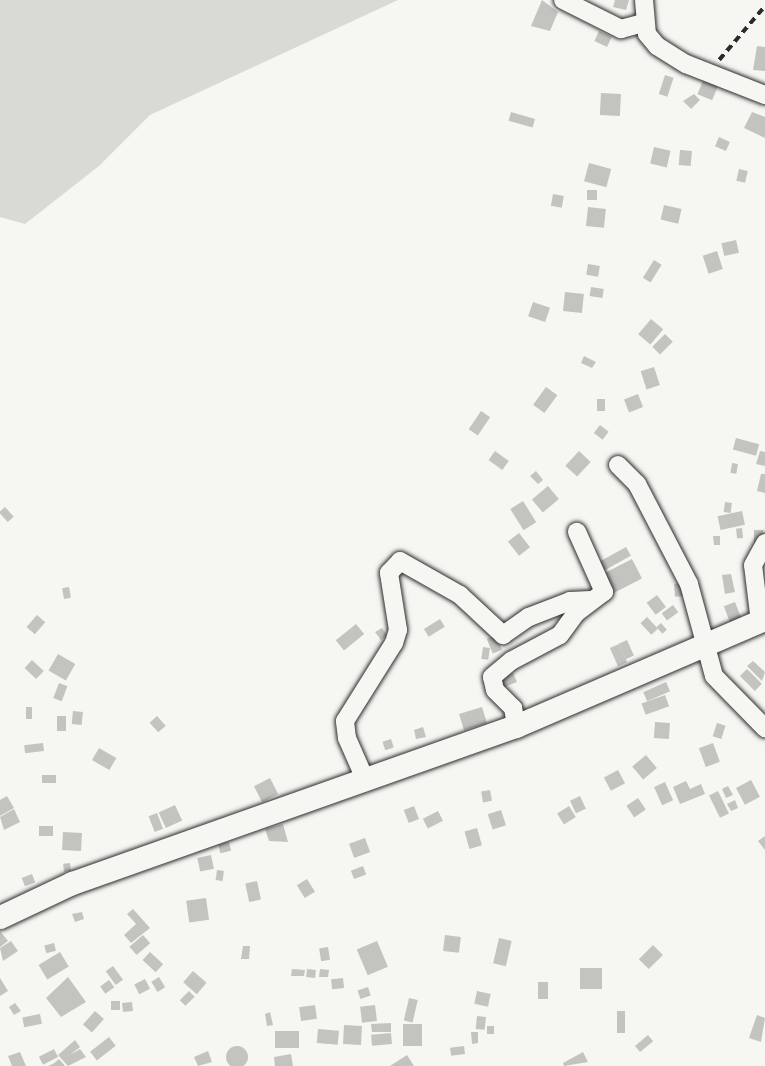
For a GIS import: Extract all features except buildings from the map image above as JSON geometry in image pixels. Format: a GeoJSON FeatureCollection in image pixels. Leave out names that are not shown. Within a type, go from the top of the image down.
{"type":"FeatureCollection","features":[{"type":"Feature","properties":{"kind":"street"},"geometry":{"type":"LineString","coordinates":[[563,0],[621,29],[644,23]]}},
{"type":"Feature","properties":{"kind":"street"},"geometry":{"type":"LineString","coordinates":[[644,0],[644,23],[657,46],[710,73],[765,95]]}},
{"type":"Feature","properties":{"kind":"street"},"geometry":{"type":"LineString","coordinates":[[618,464],[637,484],[685,577],[708,644],[714,676],[765,728]]}},
{"type":"Feature","properties":{"kind":"street"},"geometry":{"type":"LineString","coordinates":[[516,726],[513,708],[495,690],[492,677],[511,661],[567,630],[591,600],[604,590],[577,532]]}},
{"type":"Feature","properties":{"kind":"street"},"geometry":{"type":"LineString","coordinates":[[0,917],[72,883],[516,726],[762,621],[752,572],[765,543]]}},
{"type":"Feature","properties":{"kind":"street"},"geometry":{"type":"LineString","coordinates":[[365,779],[347,738],[345,721],[394,643],[398,630],[390,573],[400,561],[460,595],[503,635],[529,617],[570,601],[591,600]]}},
{"type":"Feature","properties":{"kind":"path"},"geometry":{"type":"LineString","coordinates":[[710,73],[765,6]]}},
{"type":"Feature","properties":{"kind":"shaded area"},"geometry":{"type":"Polygon","coordinates":[[[0,0],[398,0],[150,115],[99,166],[25,224],[0,217],[0,0]]]}}]}
